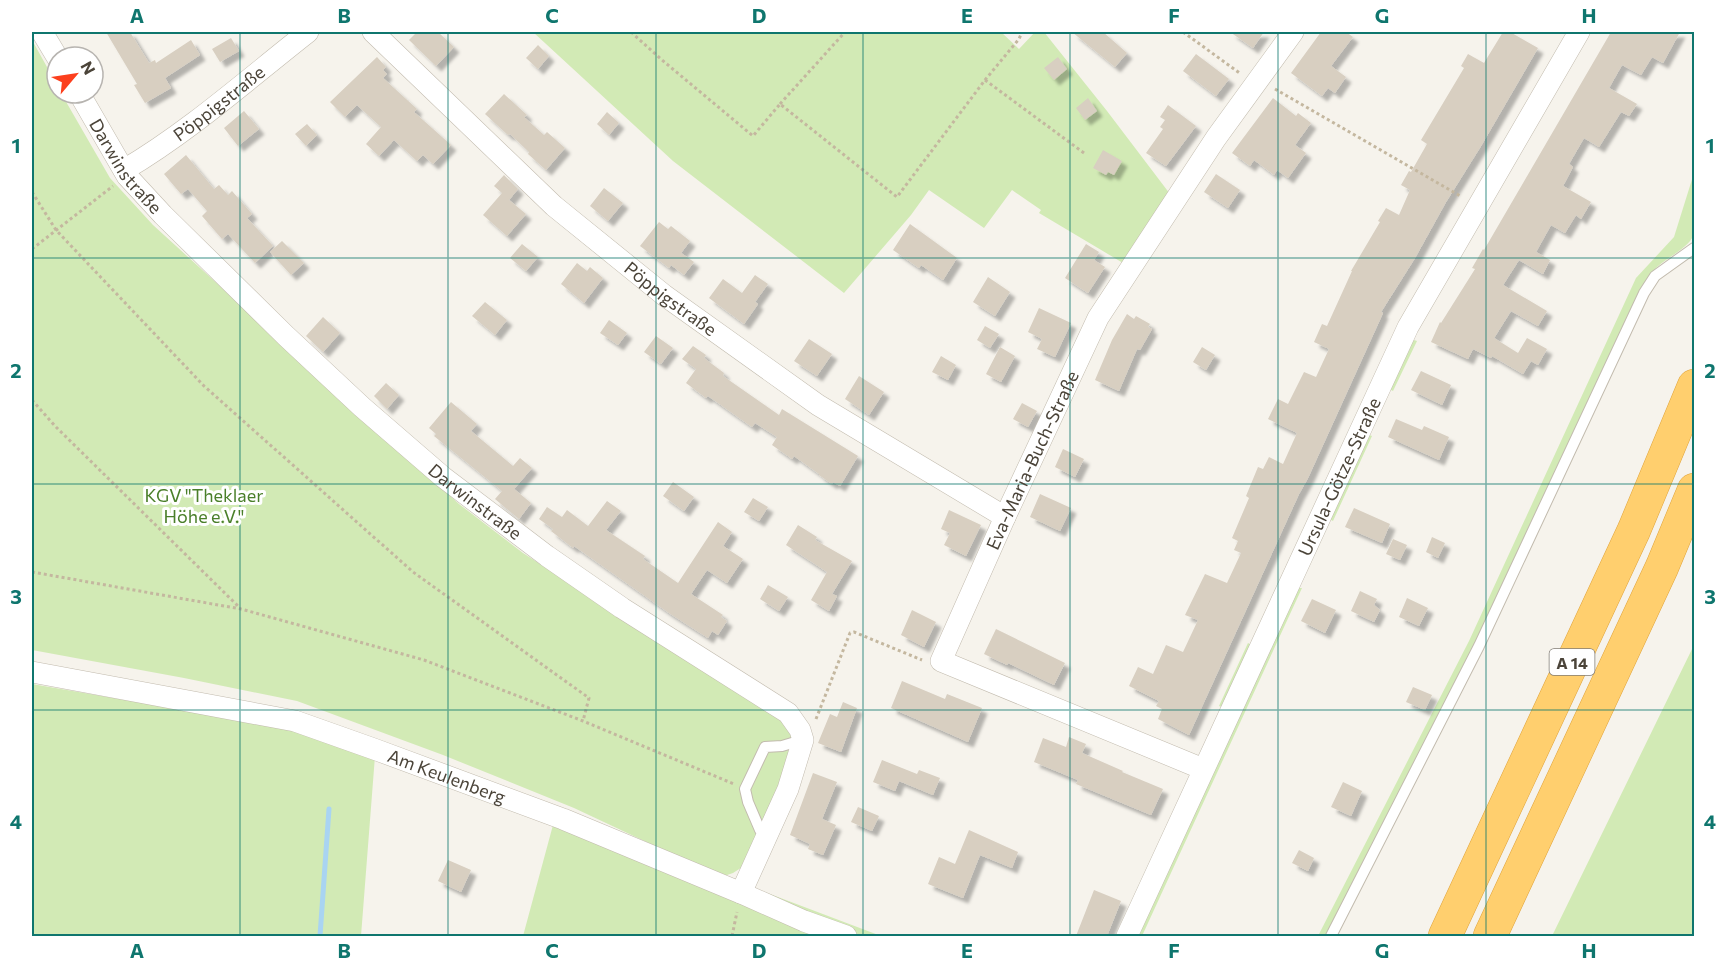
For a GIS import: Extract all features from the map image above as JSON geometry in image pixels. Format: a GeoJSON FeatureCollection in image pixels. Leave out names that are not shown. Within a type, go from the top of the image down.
{"type":"FeatureCollection","features":[{"type":"Feature","properties":{"kind":"highway","name":"A 14"},"geometry":{"type":"LineString","coordinates":[[1445,936],[1634,530],[1695,386]]}},
{"type":"Feature","properties":{"kind":"highway","name":"A 14"},"geometry":{"type":"LineString","coordinates":[[1490,936],[1657,578],[1695,490]]}},
{"type":"Feature","properties":{"kind":"street"},"geometry":{"type":"LineString","coordinates":[[42,32],[50,45]]}},
{"type":"Feature","properties":{"kind":"street","name":"Pöppigstraße"},"geometry":{"type":"LineString","coordinates":[[126,173],[308,32]]}},
{"type":"Feature","properties":{"kind":"street","name":"Pöppigstraße"},"geometry":{"type":"LineString","coordinates":[[373,32],[554,206],[664,295],[818,405],[1005,517]]}},
{"type":"Feature","properties":{"kind":"street","name":"Eva-Maria-Buch-Straße"},"geometry":{"type":"LineString","coordinates":[[941,661],[1098,318],[1216,138],[1293,32]]}},
{"type":"Feature","properties":{"kind":"street","name":"Ursula-Götze-Straße"},"geometry":{"type":"LineString","coordinates":[[1127,936],[1408,327],[1579,32]]}},
{"type":"Feature","properties":{"kind":"street","name":"Darwinstraße"},"geometry":{"type":"LineString","coordinates":[[86,105],[126,173],[163,215],[362,407],[443,477],[547,556],[603,595],[788,713],[801,735]]}},
{"type":"Feature","properties":{"kind":"street"},"geometry":{"type":"LineString","coordinates":[[941,661],[1203,769]]}},
{"type":"Feature","properties":{"kind":"street","name":"Am Keulenberg"},"geometry":{"type":"LineString","coordinates":[[32,672],[295,722],[562,819],[804,921],[846,936]]}},
{"type":"Feature","properties":{"kind":"street"},"geometry":{"type":"LineString","coordinates":[[741,893],[788,789],[801,735]]}},
{"type":"Feature","properties":{"kind":"lane"},"geometry":{"type":"LineString","coordinates":[[1331,936],[1479,646],[1644,293],[1655,276],[1695,248]]}},
{"type":"Feature","properties":{"kind":"lane"},"geometry":{"type":"LineString","coordinates":[[768,834],[760,830],[745,789],[765,747],[782,746],[801,735]]}},
{"type":"Feature","properties":{"kind":"path"},"geometry":{"type":"LineString","coordinates":[[631,32],[753,136],[844,32]]}},
{"type":"Feature","properties":{"kind":"path"},"geometry":{"type":"LineString","coordinates":[[780,104],[897,197],[985,80],[1019,39],[1022,32]]}},
{"type":"Feature","properties":{"kind":"path"},"geometry":{"type":"LineString","coordinates":[[1183,32],[1256,82],[1478,207]]}},
{"type":"Feature","properties":{"kind":"path"},"geometry":{"type":"LineString","coordinates":[[985,80],[1084,153]]}},
{"type":"Feature","properties":{"kind":"path"},"geometry":{"type":"LineString","coordinates":[[32,249],[126,173]]}},
{"type":"Feature","properties":{"kind":"path"},"geometry":{"type":"LineString","coordinates":[[32,192],[56,230],[204,386],[413,572],[589,698],[583,721]]}},
{"type":"Feature","properties":{"kind":"path"},"geometry":{"type":"LineString","coordinates":[[32,400],[56,427],[241,609]]}},
{"type":"Feature","properties":{"kind":"path"},"geometry":{"type":"LineString","coordinates":[[32,572],[241,609],[424,660],[583,721],[745,789]]}},
{"type":"Feature","properties":{"kind":"path"},"geometry":{"type":"LineString","coordinates":[[801,735],[816,721],[850,633],[854,632],[926,661],[933,663],[941,661]]}},
{"type":"Feature","properties":{"kind":"path"},"geometry":{"type":"LineString","coordinates":[[732,936],[741,893]]}},
{"type":"Feature","properties":{"kind":"green space"},"geometry":{"type":"Polygon","coordinates":[[[533,32],[1001,32],[1019,49],[1035,32],[1044,32],[1170,194],[1123,263],[1039,213],[1041,210],[1012,190],[984,228],[929,190],[911,215],[844,293],[673,161],[533,32]]]}},
{"type":"Feature","properties":{"kind":"green space","name":"KGV \"Theklaer Höhe e.V.\""},"geometry":{"type":"Polygon","coordinates":[[[32,40],[45,63],[45,105],[68,105],[110,178],[153,225],[459,504],[523,553],[786,723],[796,749],[747,864],[721,877],[574,808],[443,755],[297,701],[32,650],[32,40]]]}},
{"type":"Feature","properties":{"kind":"green space"},"geometry":{"type":"Polygon","coordinates":[[[1694,173],[1694,235],[1682,249],[1657,267],[1639,292],[1475,644],[1327,936],[1318,936],[1469,641],[1636,278],[1674,237],[1694,173]]]}},
{"type":"Feature","properties":{"kind":"green space"},"geometry":{"type":"Polygon","coordinates":[[[1411,339],[1417,341],[1393,391],[1387,388],[1411,339]]]}},
{"type":"Feature","properties":{"kind":"green space"},"geometry":{"type":"Polygon","coordinates":[[[1367,434],[1372,436],[1333,521],[1329,519],[1367,434]]]}},
{"type":"Feature","properties":{"kind":"green space"},"geometry":{"type":"Polygon","coordinates":[[[1296,588],[1302,588],[1142,936],[1134,936],[1296,588]]]}},
{"type":"Feature","properties":{"kind":"green space"},"geometry":{"type":"Polygon","coordinates":[[[1248,643],[1253,646],[1224,708],[1219,706],[1248,643]]]}},
{"type":"Feature","properties":{"kind":"green space"},"geometry":{"type":"Polygon","coordinates":[[[1694,645],[1694,936],[1552,936],[1694,645]]]}},
{"type":"Feature","properties":{"kind":"green space"},"geometry":{"type":"Polygon","coordinates":[[[32,684],[293,729],[375,756],[361,936],[32,936],[32,684]]]}},
{"type":"Feature","properties":{"kind":"green space"},"geometry":{"type":"Polygon","coordinates":[[[553,825],[824,936],[523,936],[553,825]]]}},
{"type":"Feature","properties":{"kind":"green space"},"geometry":{"type":"Polygon","coordinates":[[[754,888],[881,936],[863,936],[807,916],[754,888]]]}},
{"type":"Feature","properties":{"kind":"building"},"geometry":{"type":"Polygon","coordinates":[[[106,32],[130,32],[149,63],[155,60],[156,63],[191,40],[200,55],[165,78],[171,88],[145,103],[134,85],[137,84],[106,32]]]}},
{"type":"Feature","properties":{"kind":"building"},"geometry":{"type":"Polygon","coordinates":[[[417,32],[438,32],[454,47],[436,66],[409,40],[417,32]]]}},
{"type":"Feature","properties":{"kind":"building"},"geometry":{"type":"Polygon","coordinates":[[[1072,32],[1103,32],[1127,53],[1115,67],[1072,32]]]}},
{"type":"Feature","properties":{"kind":"building"},"geometry":{"type":"Polygon","coordinates":[[[1230,32],[1264,32],[1253,48],[1230,32]]]}},
{"type":"Feature","properties":{"kind":"building"},"geometry":{"type":"Polygon","coordinates":[[[1321,32],[1346,32],[1353,37],[1331,66],[1346,77],[1335,93],[1328,88],[1322,96],[1291,73],[1321,32]]]}},
{"type":"Feature","properties":{"kind":"building"},"geometry":{"type":"Polygon","coordinates":[[[1503,32],[1510,32],[1538,48],[1381,312],[1383,313],[1189,735],[1158,719],[1162,709],[1156,706],[1159,701],[1129,686],[1138,667],[1153,674],[1166,645],[1183,652],[1198,620],[1185,615],[1205,574],[1227,583],[1241,553],[1234,550],[1238,541],[1232,538],[1249,498],[1246,496],[1258,467],[1263,469],[1269,457],[1283,464],[1297,433],[1268,419],[1278,399],[1288,404],[1304,372],[1316,377],[1329,349],[1314,342],[1322,324],[1327,326],[1351,271],[1386,208],[1399,215],[1410,190],[1401,185],[1427,144],[1421,140],[1464,68],[1461,66],[1468,54],[1484,63],[1503,32]]]}},
{"type":"Feature","properties":{"kind":"building"},"geometry":{"type":"Polygon","coordinates":[[[1611,32],[1680,32],[1663,63],[1652,57],[1641,75],[1622,65],[1609,88],[1637,104],[1629,116],[1621,112],[1599,147],[1584,138],[1569,164],[1573,167],[1563,186],[1591,202],[1581,219],[1576,215],[1565,233],[1551,225],[1536,252],[1550,260],[1543,274],[1519,260],[1503,285],[1547,311],[1538,326],[1511,311],[1494,338],[1518,353],[1527,338],[1547,349],[1538,365],[1531,361],[1523,374],[1492,356],[1491,358],[1473,349],[1468,359],[1431,342],[1440,322],[1475,269],[1472,268],[1611,32]]]}},
{"type":"Feature","properties":{"kind":"building"},"geometry":{"type":"Polygon","coordinates":[[[231,38],[239,51],[220,62],[212,49],[231,38]]]}},
{"type":"Feature","properties":{"kind":"building"},"geometry":{"type":"Polygon","coordinates":[[[538,45],[549,56],[538,69],[526,58],[538,45]]]}},
{"type":"Feature","properties":{"kind":"building"},"geometry":{"type":"Polygon","coordinates":[[[1196,54],[1229,79],[1216,96],[1183,71],[1196,54]]]}},
{"type":"Feature","properties":{"kind":"building"},"geometry":{"type":"Polygon","coordinates":[[[377,57],[386,67],[383,70],[387,74],[383,78],[417,109],[414,112],[451,145],[433,164],[423,155],[417,161],[394,140],[379,156],[366,144],[381,127],[357,105],[345,117],[330,102],[377,57]]]}},
{"type":"Feature","properties":{"kind":"building"},"geometry":{"type":"Polygon","coordinates":[[[1058,57],[1067,69],[1054,80],[1044,68],[1058,57]]]}},
{"type":"Feature","properties":{"kind":"building"},"geometry":{"type":"Polygon","coordinates":[[[504,94],[544,135],[547,132],[565,148],[546,170],[510,134],[508,135],[485,114],[504,94]]]}},
{"type":"Feature","properties":{"kind":"building"},"geometry":{"type":"Polygon","coordinates":[[[1088,98],[1097,111],[1085,120],[1076,108],[1088,98]]]}},
{"type":"Feature","properties":{"kind":"building"},"geometry":{"type":"Polygon","coordinates":[[[1273,98],[1296,116],[1298,113],[1311,123],[1295,145],[1306,153],[1288,178],[1277,170],[1274,175],[1254,160],[1250,166],[1232,153],[1273,98]]]}},
{"type":"Feature","properties":{"kind":"building"},"geometry":{"type":"Polygon","coordinates":[[[1168,105],[1196,126],[1166,166],[1146,153],[1163,129],[1160,127],[1165,120],[1160,117],[1168,105]]]}},
{"type":"Feature","properties":{"kind":"building"},"geometry":{"type":"Polygon","coordinates":[[[244,111],[259,129],[238,146],[224,128],[244,111]]]}},
{"type":"Feature","properties":{"kind":"building"},"geometry":{"type":"Polygon","coordinates":[[[607,112],[619,123],[609,135],[597,124],[607,112]]]}},
{"type":"Feature","properties":{"kind":"building"},"geometry":{"type":"Polygon","coordinates":[[[307,124],[317,135],[306,146],[295,134],[307,124]]]}},
{"type":"Feature","properties":{"kind":"building"},"geometry":{"type":"Polygon","coordinates":[[[1103,150],[1122,161],[1114,175],[1108,172],[1106,175],[1093,168],[1103,150]]]}},
{"type":"Feature","properties":{"kind":"building"},"geometry":{"type":"Polygon","coordinates":[[[186,155],[214,189],[219,185],[228,195],[232,191],[252,214],[247,218],[273,246],[255,263],[228,234],[222,239],[202,216],[207,211],[188,189],[181,194],[164,174],[186,155]]]}},
{"type":"Feature","properties":{"kind":"building"},"geometry":{"type":"Polygon","coordinates":[[[1216,174],[1240,190],[1228,208],[1204,192],[1216,174]]]}},
{"type":"Feature","properties":{"kind":"building"},"geometry":{"type":"Polygon","coordinates":[[[504,175],[518,189],[509,200],[526,214],[507,236],[483,215],[502,193],[494,186],[504,175]]]}},
{"type":"Feature","properties":{"kind":"building"},"geometry":{"type":"Polygon","coordinates":[[[604,188],[623,203],[608,221],[590,206],[604,188]]]}},
{"type":"Feature","properties":{"kind":"building"},"geometry":{"type":"Polygon","coordinates":[[[659,222],[668,229],[671,226],[690,241],[681,253],[694,262],[684,275],[671,265],[669,268],[640,246],[659,222]]]}},
{"type":"Feature","properties":{"kind":"building"},"geometry":{"type":"Polygon","coordinates":[[[910,224],[957,258],[943,280],[921,265],[919,268],[893,250],[910,224]]]}},
{"type":"Feature","properties":{"kind":"building"},"geometry":{"type":"Polygon","coordinates":[[[282,241],[304,263],[291,275],[270,252],[282,241]]]}},
{"type":"Feature","properties":{"kind":"building"},"geometry":{"type":"Polygon","coordinates":[[[522,244],[538,257],[526,271],[510,258],[522,244]]]}},
{"type":"Feature","properties":{"kind":"building"},"geometry":{"type":"Polygon","coordinates":[[[1086,244],[1099,252],[1094,260],[1105,267],[1088,293],[1065,278],[1086,244]]]}},
{"type":"Feature","properties":{"kind":"building"},"geometry":{"type":"Polygon","coordinates":[[[577,263],[587,271],[590,267],[603,278],[584,303],[561,284],[577,263]]]}},
{"type":"Feature","properties":{"kind":"building"},"geometry":{"type":"Polygon","coordinates":[[[755,275],[768,284],[755,302],[758,304],[744,324],[709,298],[723,279],[742,293],[755,275]]]}},
{"type":"Feature","properties":{"kind":"building"},"geometry":{"type":"Polygon","coordinates":[[[988,277],[1010,292],[995,316],[973,302],[988,277]]]}},
{"type":"Feature","properties":{"kind":"building"},"geometry":{"type":"Polygon","coordinates":[[[485,302],[507,320],[495,335],[472,316],[485,302]]]}},
{"type":"Feature","properties":{"kind":"building"},"geometry":{"type":"Polygon","coordinates":[[[1039,308],[1071,323],[1055,357],[1037,349],[1042,339],[1028,332],[1039,308]]]}},
{"type":"Feature","properties":{"kind":"building"},"geometry":{"type":"Polygon","coordinates":[[[1127,314],[1150,324],[1148,327],[1152,329],[1140,350],[1137,349],[1119,391],[1095,380],[1112,340],[1127,314]]]}},
{"type":"Feature","properties":{"kind":"building"},"geometry":{"type":"Polygon","coordinates":[[[323,317],[340,333],[323,352],[306,336],[323,317]]]}},
{"type":"Feature","properties":{"kind":"building"},"geometry":{"type":"Polygon","coordinates":[[[609,320],[627,333],[618,345],[600,333],[609,320]]]}},
{"type":"Feature","properties":{"kind":"building"},"geometry":{"type":"Polygon","coordinates":[[[985,326],[999,334],[990,348],[977,340],[985,326]]]}},
{"type":"Feature","properties":{"kind":"building"},"geometry":{"type":"Polygon","coordinates":[[[656,336],[673,348],[661,364],[644,352],[656,336]]]}},
{"type":"Feature","properties":{"kind":"building"},"geometry":{"type":"Polygon","coordinates":[[[809,339],[832,354],[817,376],[794,361],[809,339]]]}},
{"type":"Feature","properties":{"kind":"building"},"geometry":{"type":"Polygon","coordinates":[[[693,346],[706,355],[704,358],[724,373],[723,376],[779,415],[782,409],[858,456],[840,486],[833,482],[832,484],[794,456],[792,459],[772,445],[777,437],[755,423],[752,427],[686,383],[696,369],[682,359],[693,346]]]}},
{"type":"Feature","properties":{"kind":"building"},"geometry":{"type":"Polygon","coordinates":[[[1000,347],[1015,356],[1001,382],[986,374],[1000,347]]]}},
{"type":"Feature","properties":{"kind":"building"},"geometry":{"type":"Polygon","coordinates":[[[1202,347],[1215,355],[1206,370],[1193,362],[1202,347]]]}},
{"type":"Feature","properties":{"kind":"building"},"geometry":{"type":"Polygon","coordinates":[[[941,356],[956,365],[948,380],[932,372],[941,356]]]}},
{"type":"Feature","properties":{"kind":"building"},"geometry":{"type":"Polygon","coordinates":[[[1421,371],[1451,385],[1442,405],[1411,390],[1421,371]]]}},
{"type":"Feature","properties":{"kind":"building"},"geometry":{"type":"Polygon","coordinates":[[[859,376],[884,392],[869,415],[845,399],[859,376]]]}},
{"type":"Feature","properties":{"kind":"building"},"geometry":{"type":"Polygon","coordinates":[[[386,383],[399,395],[387,409],[374,396],[386,383]]]}},
{"type":"Feature","properties":{"kind":"building"},"geometry":{"type":"Polygon","coordinates":[[[451,402],[477,424],[471,431],[513,466],[520,458],[532,468],[514,489],[531,503],[519,519],[495,499],[502,491],[434,436],[436,434],[429,428],[451,402]]]}},
{"type":"Feature","properties":{"kind":"building"},"geometry":{"type":"Polygon","coordinates":[[[1022,403],[1037,411],[1028,427],[1013,419],[1022,403]]]}},
{"type":"Feature","properties":{"kind":"building"},"geometry":{"type":"Polygon","coordinates":[[[1396,419],[1422,430],[1424,426],[1449,437],[1439,460],[1388,437],[1396,419]]]}},
{"type":"Feature","properties":{"kind":"building"},"geometry":{"type":"Polygon","coordinates":[[[1063,449],[1084,459],[1075,477],[1055,467],[1063,449]]]}},
{"type":"Feature","properties":{"kind":"building"},"geometry":{"type":"Polygon","coordinates":[[[673,482],[694,497],[684,511],[663,496],[673,482]]]}},
{"type":"Feature","properties":{"kind":"building"},"geometry":{"type":"Polygon","coordinates":[[[1040,494],[1071,508],[1060,531],[1030,517],[1040,494]]]}},
{"type":"Feature","properties":{"kind":"building"},"geometry":{"type":"Polygon","coordinates":[[[753,498],[768,507],[759,521],[744,512],[753,498]]]}},
{"type":"Feature","properties":{"kind":"building"},"geometry":{"type":"Polygon","coordinates":[[[607,501],[621,511],[606,530],[645,556],[643,559],[678,583],[718,522],[732,532],[723,546],[743,559],[727,583],[707,570],[691,594],[723,615],[721,617],[727,621],[718,635],[712,631],[708,638],[669,613],[574,546],[573,548],[539,519],[547,507],[562,517],[567,510],[588,526],[607,501]]]}},
{"type":"Feature","properties":{"kind":"building"},"geometry":{"type":"Polygon","coordinates":[[[1354,508],[1390,524],[1382,543],[1345,527],[1354,508]]]}},
{"type":"Feature","properties":{"kind":"building"},"geometry":{"type":"Polygon","coordinates":[[[949,510],[981,525],[966,556],[944,545],[950,533],[941,529],[949,510]]]}},
{"type":"Feature","properties":{"kind":"building"},"geometry":{"type":"Polygon","coordinates":[[[798,525],[817,537],[815,540],[852,561],[832,594],[837,596],[829,611],[811,600],[827,572],[786,545],[798,525]]]}},
{"type":"Feature","properties":{"kind":"building"},"geometry":{"type":"Polygon","coordinates":[[[1432,537],[1445,543],[1438,558],[1426,552],[1432,537]]]}},
{"type":"Feature","properties":{"kind":"building"},"geometry":{"type":"Polygon","coordinates":[[[1393,539],[1407,545],[1400,560],[1386,554],[1393,539]]]}},
{"type":"Feature","properties":{"kind":"building"},"geometry":{"type":"Polygon","coordinates":[[[768,585],[788,597],[779,611],[760,599],[768,585]]]}},
{"type":"Feature","properties":{"kind":"building"},"geometry":{"type":"Polygon","coordinates":[[[1360,591],[1377,599],[1374,605],[1380,610],[1374,622],[1351,611],[1360,591]]]}},
{"type":"Feature","properties":{"kind":"building"},"geometry":{"type":"Polygon","coordinates":[[[1407,598],[1428,608],[1419,626],[1399,617],[1407,598]]]}},
{"type":"Feature","properties":{"kind":"building"},"geometry":{"type":"Polygon","coordinates":[[[1312,599],[1336,610],[1325,633],[1301,621],[1312,599]]]}},
{"type":"Feature","properties":{"kind":"building"},"geometry":{"type":"Polygon","coordinates":[[[912,610],[936,622],[924,647],[901,635],[912,610]]]}},
{"type":"Feature","properties":{"kind":"building"},"geometry":{"type":"Polygon","coordinates":[[[996,629],[1065,663],[1054,685],[984,654],[996,629]]]}},
{"type":"Feature","properties":{"kind":"building"},"geometry":{"type":"Polygon","coordinates":[[[902,681],[945,699],[947,694],[982,708],[968,742],[891,708],[902,681]]]}},
{"type":"Feature","properties":{"kind":"building"},"geometry":{"type":"Polygon","coordinates":[[[1413,687],[1432,695],[1425,710],[1406,702],[1413,687]]]}},
{"type":"Feature","properties":{"kind":"building"},"geometry":{"type":"Polygon","coordinates":[[[843,702],[857,708],[841,752],[818,743],[830,714],[837,717],[843,702]]]}},
{"type":"Feature","properties":{"kind":"building"},"geometry":{"type":"Polygon","coordinates":[[[1069,737],[1086,744],[1082,753],[1163,789],[1151,815],[1076,784],[1078,780],[1034,762],[1043,738],[1066,747],[1069,737]]]}},
{"type":"Feature","properties":{"kind":"building"},"geometry":{"type":"Polygon","coordinates":[[[882,760],[917,774],[919,770],[940,778],[933,795],[899,781],[895,791],[873,782],[882,760]]]}},
{"type":"Feature","properties":{"kind":"building"},"geometry":{"type":"Polygon","coordinates":[[[813,773],[837,782],[822,819],[836,825],[823,855],[808,849],[810,844],[790,835],[813,773]]]}},
{"type":"Feature","properties":{"kind":"building"},"geometry":{"type":"Polygon","coordinates":[[[1343,782],[1362,791],[1351,816],[1331,807],[1343,782]]]}},
{"type":"Feature","properties":{"kind":"building"},"geometry":{"type":"Polygon","coordinates":[[[858,807],[879,816],[872,831],[851,822],[858,807]]]}},
{"type":"Feature","properties":{"kind":"building"},"geometry":{"type":"Polygon","coordinates":[[[969,830],[1018,852],[1012,868],[980,855],[963,898],[928,884],[939,857],[955,864],[969,830]]]}},
{"type":"Feature","properties":{"kind":"building"},"geometry":{"type":"Polygon","coordinates":[[[1299,850],[1314,858],[1308,871],[1292,863],[1299,850]]]}},
{"type":"Feature","properties":{"kind":"building"},"geometry":{"type":"Polygon","coordinates":[[[448,860],[471,870],[461,892],[438,881],[448,860]]]}},
{"type":"Feature","properties":{"kind":"building"},"geometry":{"type":"Polygon","coordinates":[[[1094,890],[1121,901],[1107,936],[1076,936],[1094,890]]]}},
{"type":"Feature","properties":{"kind":"waterway"},"geometry":{"type":"LineString","coordinates":[[320,936],[329,809]]}}]}
